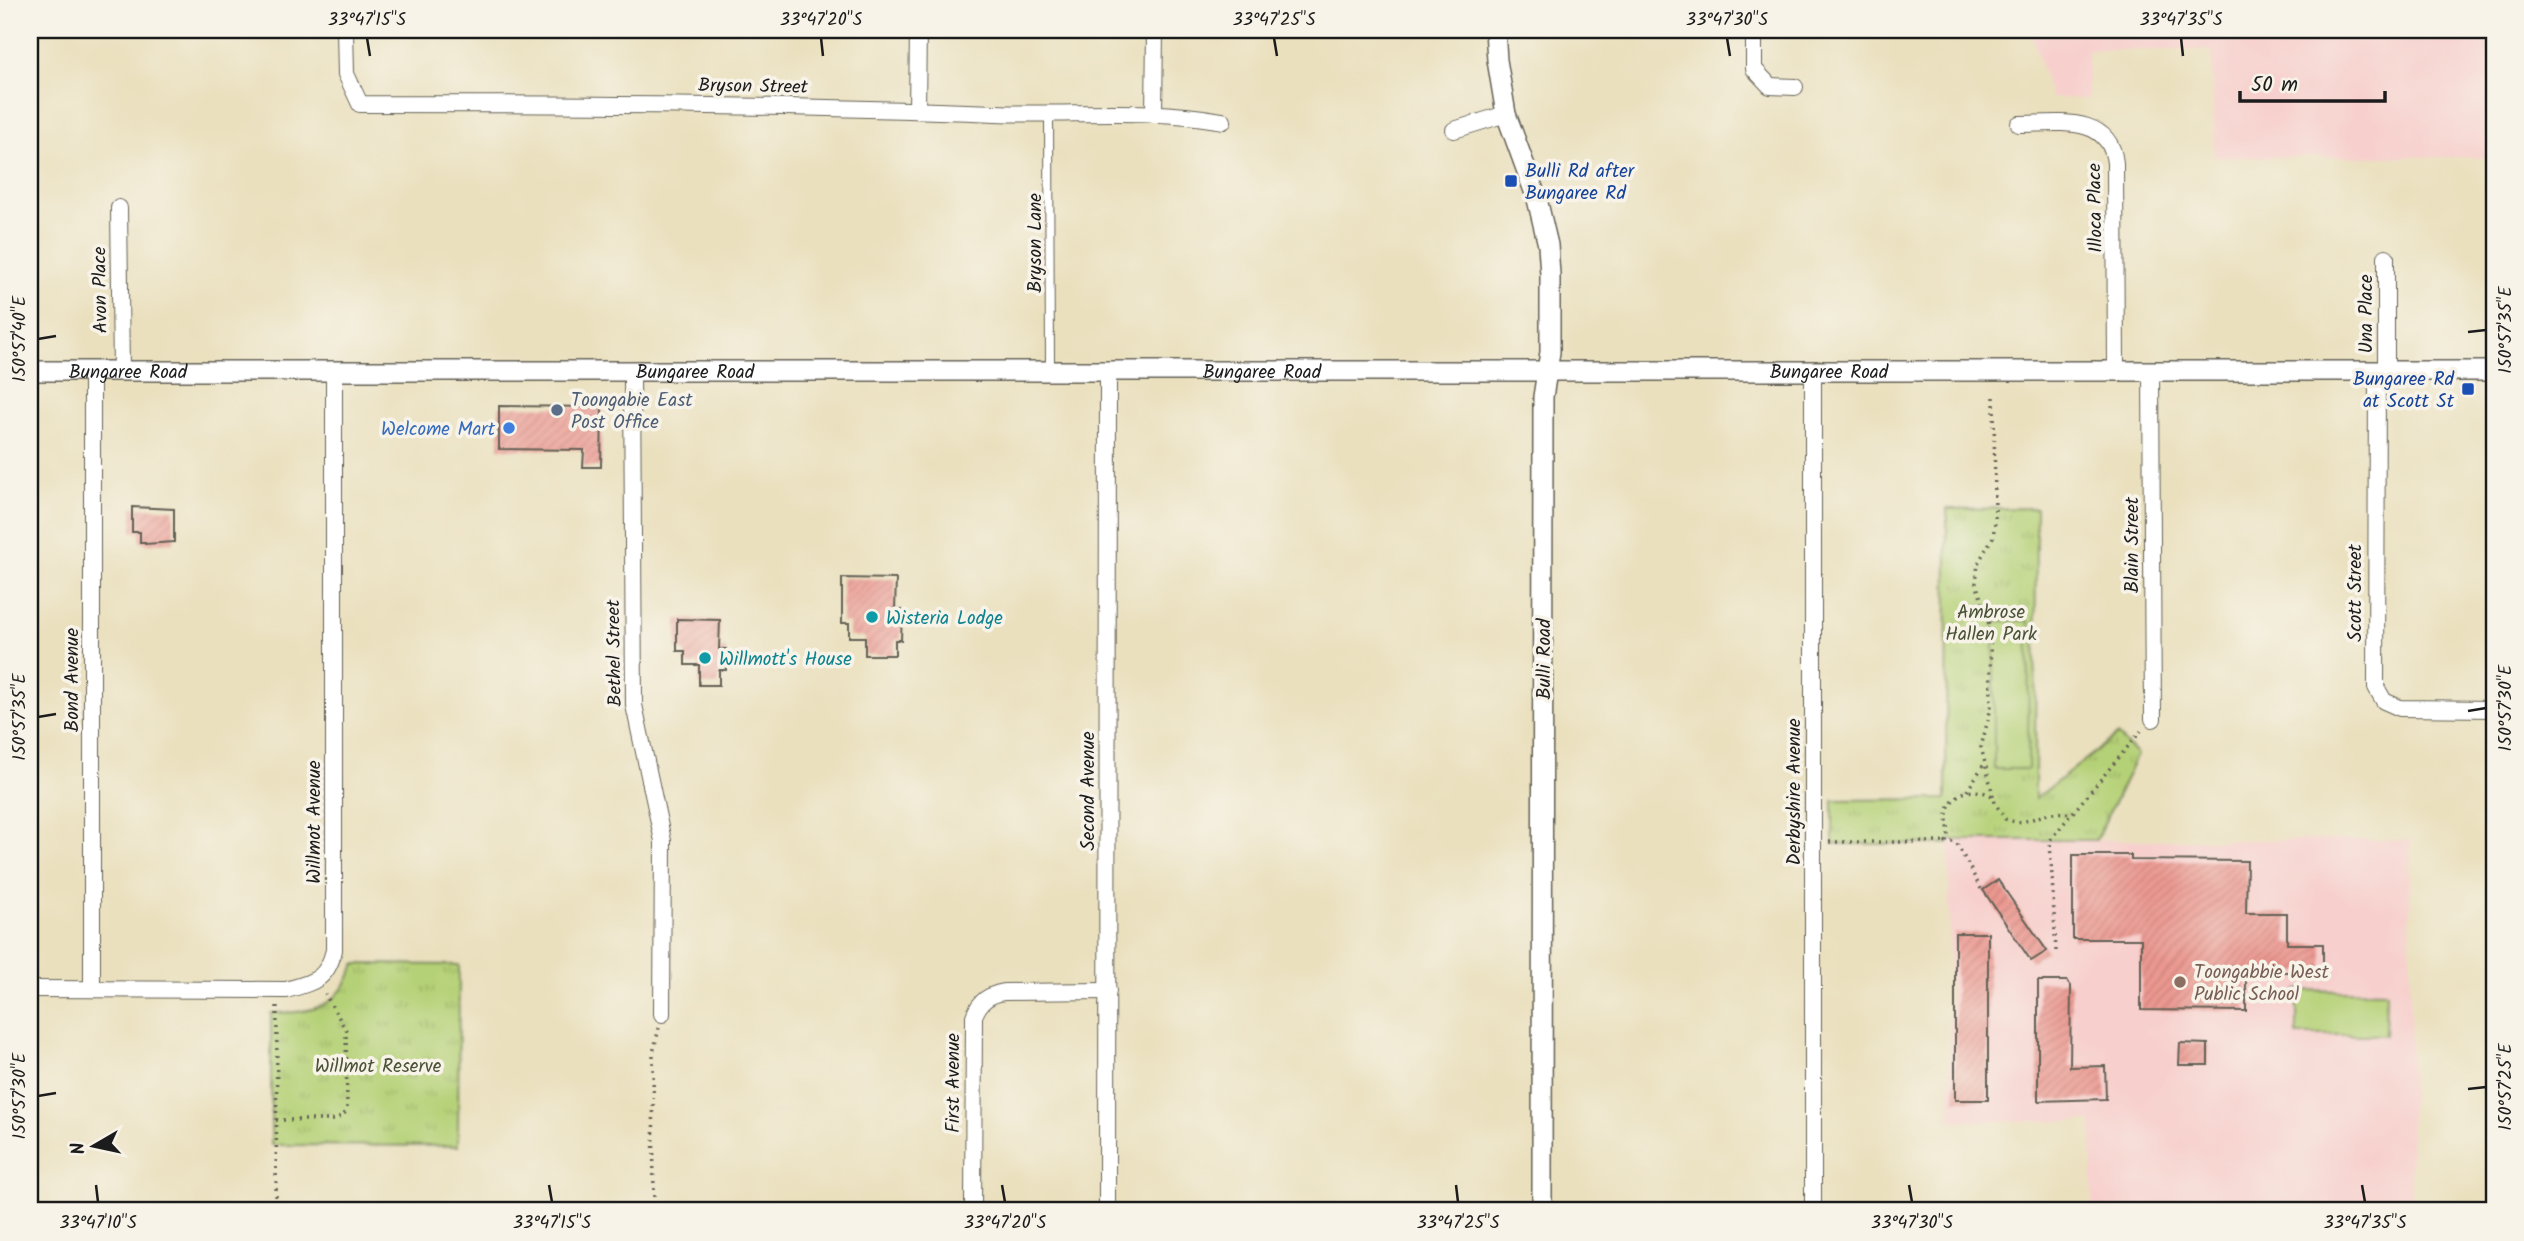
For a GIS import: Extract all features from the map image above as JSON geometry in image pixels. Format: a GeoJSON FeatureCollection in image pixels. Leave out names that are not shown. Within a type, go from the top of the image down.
{"type":"FeatureCollection","features":[{"type":"Feature","properties":{"kind":"street","name":"Bryson Street"},"geometry":{"type":"LineString","coordinates":[[345,30],[346,74],[360,104],[701,104],[1049,115],[1191,115],[1223,121]]}},
{"type":"Feature","properties":{"kind":"street"},"geometry":{"type":"LineString","coordinates":[[917,110],[918,30]]}},
{"type":"Feature","properties":{"kind":"street"},"geometry":{"type":"LineString","coordinates":[[1154,114],[1155,30]]}},
{"type":"Feature","properties":{"kind":"street","name":"Bulli Road"},"geometry":{"type":"LineString","coordinates":[[1495,30],[1506,114],[1537,199],[1548,245],[1550,274],[1550,352],[1543,397],[1542,1211]]}},
{"type":"Feature","properties":{"kind":"street"},"geometry":{"type":"LineString","coordinates":[[1754,30],[1754,69],[1770,86],[1795,87]]}},
{"type":"Feature","properties":{"kind":"street"},"geometry":{"type":"LineString","coordinates":[[1454,130],[1506,114]]}},
{"type":"Feature","properties":{"kind":"street","name":"Illoca Place"},"geometry":{"type":"LineString","coordinates":[[2019,124],[2087,125],[2104,137],[2113,149],[2116,371]]}},
{"type":"Feature","properties":{"kind":"street","name":"Avon Place"},"geometry":{"type":"LineString","coordinates":[[119,208],[121,371]]}},
{"type":"Feature","properties":{"kind":"street","name":"Una Place"},"geometry":{"type":"LineString","coordinates":[[2382,371],[2386,257]]}},
{"type":"Feature","properties":{"kind":"street","name":"Willmot Avenue"},"geometry":{"type":"LineString","coordinates":[[316,980],[324,976],[334,950],[334,370]]}},
{"type":"Feature","properties":{"kind":"street","name":"Bungaree Road"},"geometry":{"type":"LineString","coordinates":[[30,371],[2494,371]]}},
{"type":"Feature","properties":{"kind":"street","name":"Bond Avenue"},"geometry":{"type":"LineString","coordinates":[[92,371],[92,989]]}},
{"type":"Feature","properties":{"kind":"street","name":"Blain Street"},"geometry":{"type":"LineString","coordinates":[[2151,371],[2153,719]]}},
{"type":"Feature","properties":{"kind":"street","name":"Scott Street"},"geometry":{"type":"LineString","coordinates":[[2382,371],[2376,687],[2384,701],[2400,708],[2494,709]]}},
{"type":"Feature","properties":{"kind":"street","name":"Bethel Street"},"geometry":{"type":"LineString","coordinates":[[632,372],[634,705],[663,841],[662,1014]]}},
{"type":"Feature","properties":{"kind":"street","name":"Second Avenue"},"geometry":{"type":"LineString","coordinates":[[1107,1211],[1108,372]]}},
{"type":"Feature","properties":{"kind":"street","name":"Derbyshire Avenue"},"geometry":{"type":"LineString","coordinates":[[1813,372],[1813,1211]]}},
{"type":"Feature","properties":{"kind":"street"},"geometry":{"type":"LineString","coordinates":[[30,989],[277,990],[298,987],[316,980]]}},
{"type":"Feature","properties":{"kind":"street","name":"First Avenue"},"geometry":{"type":"LineString","coordinates":[[973,1211],[974,1017],[979,1004],[990,995],[1004,992],[1108,991]]}},
{"type":"Feature","properties":{"kind":"lane","name":"Bryson Lane"},"geometry":{"type":"LineString","coordinates":[[1049,115],[1049,370]]}},
{"type":"Feature","properties":{"kind":"path"},"geometry":{"type":"LineString","coordinates":[[1994,397],[1995,522],[1993,537],[1978,562],[1976,583],[1990,627],[1991,708],[1981,747],[1984,764],[1999,812],[2005,819],[2022,823],[2044,813],[2071,814]]}},
{"type":"Feature","properties":{"kind":"path"},"geometry":{"type":"LineString","coordinates":[[2056,951],[2050,839],[2153,719]]}},
{"type":"Feature","properties":{"kind":"path"},"geometry":{"type":"LineString","coordinates":[[1967,791],[1984,764]]}},
{"type":"Feature","properties":{"kind":"path"},"geometry":{"type":"LineString","coordinates":[[1946,842],[1950,831],[1948,809],[1958,795],[1967,791],[1985,791],[1994,797]]}},
{"type":"Feature","properties":{"kind":"path"},"geometry":{"type":"LineString","coordinates":[[1828,842],[1956,842],[1981,889]]}},
{"type":"Feature","properties":{"kind":"path"},"geometry":{"type":"LineString","coordinates":[[276,1120],[334,1121],[343,1116],[347,1109],[345,1030],[316,980]]}},
{"type":"Feature","properties":{"kind":"path"},"geometry":{"type":"LineString","coordinates":[[276,1211],[277,990]]}},
{"type":"Feature","properties":{"kind":"path"},"geometry":{"type":"LineString","coordinates":[[654,1211],[653,1052],[662,1014]]}},
{"type":"Feature","properties":{"kind":"shaded area"},"geometry":{"type":"Polygon","coordinates":[[[2030,30],[2494,30],[2494,157],[2214,157],[2212,50],[2088,50],[2088,99],[2051,98],[2030,30]]]}},
{"type":"Feature","properties":{"kind":"shaded area","name":"Toongabbie West Public School"},"geometry":{"type":"Polygon","coordinates":[[[1949,840],[2410,840],[2411,1211],[2092,1211],[2092,1121],[1950,1121],[1949,840]]]}},
{"type":"Feature","properties":{"kind":"green space","name":"Ambrose Hallen Park"},"geometry":{"type":"Polygon","coordinates":[[[2036,508],[2035,799],[2117,735],[2137,755],[2096,840],[1950,840],[1949,844],[1833,844],[1833,800],[1946,799],[1947,509],[2036,508]]]}},
{"type":"Feature","properties":{"kind":"green space"},"geometry":{"type":"Polygon","coordinates":[[[1994,621],[2029,621],[2028,769],[1994,769],[1994,621]]]}},
{"type":"Feature","properties":{"kind":"green space","name":"Willmot Reserve"},"geometry":{"type":"Polygon","coordinates":[[[355,964],[459,965],[458,1146],[271,1145],[271,1013],[300,1012],[323,1005],[341,990],[355,964]]]}},
{"type":"Feature","properties":{"kind":"green space"},"geometry":{"type":"Polygon","coordinates":[[[2297,990],[2386,992],[2385,1035],[2297,1035],[2297,990]]]}},
{"type":"Feature","properties":{"kind":"building"},"geometry":{"type":"Polygon","coordinates":[[[499,406],[602,407],[601,467],[583,467],[584,450],[499,449],[499,406]]]}},
{"type":"Feature","properties":{"kind":"building"},"geometry":{"type":"Polygon","coordinates":[[[132,507],[174,509],[174,542],[140,542],[140,532],[132,532],[132,507]]]}},
{"type":"Feature","properties":{"kind":"building","name":"Wisteria Lodge"},"geometry":{"type":"Polygon","coordinates":[[[842,578],[896,579],[895,610],[902,610],[901,640],[895,640],[895,655],[865,655],[865,637],[849,637],[849,623],[842,623],[842,578]]]}},
{"type":"Feature","properties":{"kind":"building","name":"Willmott's House"},"geometry":{"type":"Polygon","coordinates":[[[677,619],[720,620],[719,649],[726,649],[726,670],[719,670],[719,685],[699,685],[699,665],[685,665],[685,651],[677,651],[677,619]]]}},
{"type":"Feature","properties":{"kind":"building"},"geometry":{"type":"Polygon","coordinates":[[[2073,855],[2131,855],[2131,860],[2247,861],[2246,913],[2287,913],[2287,944],[2323,944],[2323,973],[2246,971],[2246,1011],[2141,1010],[2141,939],[2073,939],[2073,855]]]}},
{"type":"Feature","properties":{"kind":"building"},"geometry":{"type":"Polygon","coordinates":[[[1998,880],[2047,951],[2031,961],[1983,890],[1998,880]]]}},
{"type":"Feature","properties":{"kind":"building"},"geometry":{"type":"Polygon","coordinates":[[[1955,933],[1988,933],[1988,1100],[1955,1100],[1955,933]]]}},
{"type":"Feature","properties":{"kind":"building"},"geometry":{"type":"Polygon","coordinates":[[[2038,981],[2067,981],[2071,986],[2070,1067],[2105,1066],[2106,1099],[2038,1101],[2038,981]]]}},
{"type":"Feature","properties":{"kind":"building"},"geometry":{"type":"Polygon","coordinates":[[[2180,1043],[2208,1044],[2208,1065],[2179,1065],[2180,1043]]]}},
{"type":"Feature","properties":{"kind":"place","name":"Bulli Rd after Bungaree Rd"},"geometry":{"type":"Point","coordinates":[1511,181]}},
{"type":"Feature","properties":{"kind":"place","name":"Bungaree Rd at Scott St"},"geometry":{"type":"Point","coordinates":[2468,389]}},
{"type":"Feature","properties":{"kind":"place","name":"Toongabie East Post Office"},"geometry":{"type":"Point","coordinates":[557,410]}},
{"type":"Feature","properties":{"kind":"place","name":"Welcome Mart"},"geometry":{"type":"Point","coordinates":[509,428]}},
{"type":"Feature","properties":{"kind":"place","name":"Wisteria Lodge"},"geometry":{"type":"Point","coordinates":[872,617]}},
{"type":"Feature","properties":{"kind":"place","name":"Willmott's House"},"geometry":{"type":"Point","coordinates":[705,658]}},
{"type":"Feature","properties":{"kind":"place","name":"Toongabbie West Public School"},"geometry":{"type":"Point","coordinates":[2180,982]}}]}
